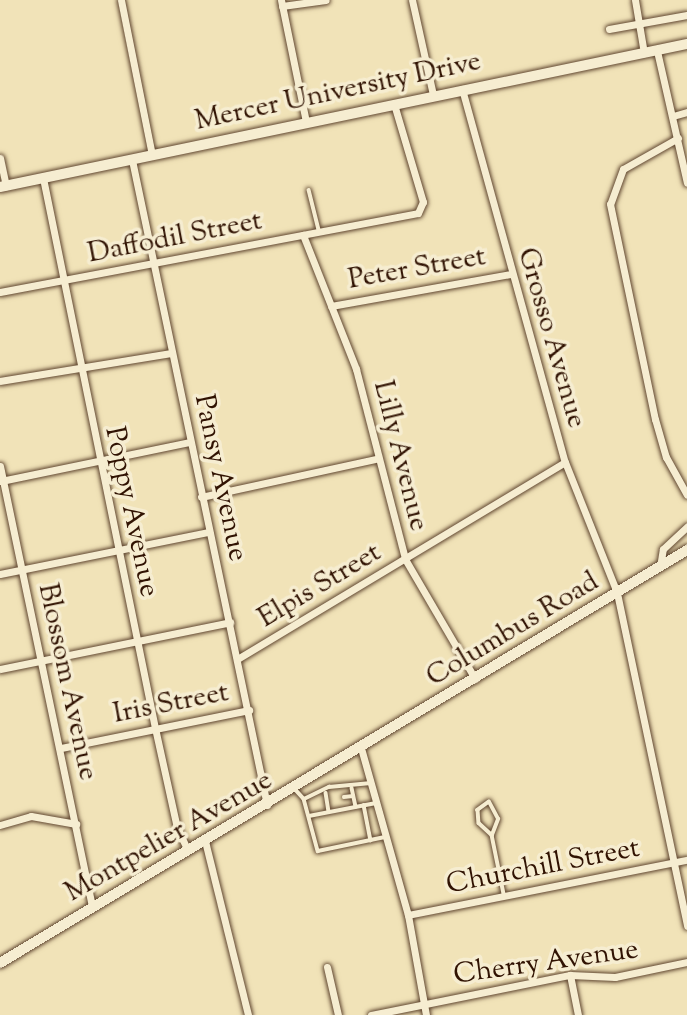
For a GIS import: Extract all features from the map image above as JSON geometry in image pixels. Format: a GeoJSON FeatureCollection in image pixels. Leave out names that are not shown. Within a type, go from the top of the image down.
{"type":"FeatureCollection","features":[{"type":"Feature","properties":{"kind":"street"},"geometry":{"type":"LineString","coordinates":[[121,0],[152,155]]}},
{"type":"Feature","properties":{"kind":"street"},"geometry":{"type":"LineString","coordinates":[[306,122],[281,3],[326,0]]}},
{"type":"Feature","properties":{"kind":"street"},"geometry":{"type":"LineString","coordinates":[[412,0],[433,95]]}},
{"type":"Feature","properties":{"kind":"street"},"geometry":{"type":"LineString","coordinates":[[635,0],[644,53]]}},
{"type":"Feature","properties":{"kind":"street"},"geometry":{"type":"LineString","coordinates":[[609,29],[687,15]]}},
{"type":"Feature","properties":{"kind":"street","name":"Mercer University Drive"},"geometry":{"type":"LineString","coordinates":[[3,187],[687,44]]}},
{"type":"Feature","properties":{"kind":"street"},"geometry":{"type":"LineString","coordinates":[[657,51],[687,183]]}},
{"type":"Feature","properties":{"kind":"street","name":"Grosso Avenue"},"geometry":{"type":"LineString","coordinates":[[462,89],[510,274],[565,462],[617,593],[687,926]]}},
{"type":"Feature","properties":{"kind":"street","name":"Daffodil Street"},"geometry":{"type":"LineString","coordinates":[[0,292],[358,227],[422,210],[394,104]]}},
{"type":"Feature","properties":{"kind":"street"},"geometry":{"type":"LineString","coordinates":[[673,116],[687,112]]}},
{"type":"Feature","properties":{"kind":"street"},"geometry":{"type":"LineString","coordinates":[[678,138],[622,169],[610,204],[655,419],[666,457],[687,495]]}},
{"type":"Feature","properties":{"kind":"street"},"geometry":{"type":"LineString","coordinates":[[0,158],[3,187]]}},
{"type":"Feature","properties":{"kind":"street","name":"Pansy Avenue"},"geometry":{"type":"LineString","coordinates":[[132,160],[201,498],[239,658],[267,804]]}},
{"type":"Feature","properties":{"kind":"street","name":"Poppy Avenue"},"geometry":{"type":"LineString","coordinates":[[43,178],[61,282],[155,728],[177,828],[188,851]]}},
{"type":"Feature","properties":{"kind":"street","name":"Lilly Avenue"},"geometry":{"type":"LineString","coordinates":[[303,235],[356,369],[375,459],[405,559],[475,679]]}},
{"type":"Feature","properties":{"kind":"street","name":"Peter Street"},"geometry":{"type":"LineString","coordinates":[[331,306],[510,274]]}},
{"type":"Feature","properties":{"kind":"street"},"geometry":{"type":"LineString","coordinates":[[0,381],[171,353]]}},
{"type":"Feature","properties":{"kind":"street"},"geometry":{"type":"LineString","coordinates":[[2,481],[190,442]]}},
{"type":"Feature","properties":{"kind":"street"},"geometry":{"type":"LineString","coordinates":[[201,498],[375,459]]}},
{"type":"Feature","properties":{"kind":"street","name":"Elpis Street"},"geometry":{"type":"LineString","coordinates":[[239,658],[565,462]]}},
{"type":"Feature","properties":{"kind":"street","name":"Blossom Avenue"},"geometry":{"type":"LineString","coordinates":[[0,466],[61,748],[92,908]]}},
{"type":"Feature","properties":{"kind":"street"},"geometry":{"type":"LineString","coordinates":[[660,567],[663,549],[687,527]]}},
{"type":"Feature","properties":{"kind":"street"},"geometry":{"type":"LineString","coordinates":[[0,574],[22,567],[209,532]]}},
{"type":"Feature","properties":{"kind":"street","name":"Columbus Road"},"geometry":{"type":"LineString","coordinates":[[361,748],[687,550]]}},
{"type":"Feature","properties":{"kind":"street"},"geometry":{"type":"LineString","coordinates":[[0,668],[230,622]]}},
{"type":"Feature","properties":{"kind":"street","name":"Iris Street"},"geometry":{"type":"LineString","coordinates":[[61,748],[249,710]]}},
{"type":"Feature","properties":{"kind":"street"},"geometry":{"type":"LineString","coordinates":[[361,748],[408,915],[426,1015]]}},
{"type":"Feature","properties":{"kind":"street","name":"Montpelier Avenue"},"geometry":{"type":"LineString","coordinates":[[0,963],[361,748]]}},
{"type":"Feature","properties":{"kind":"street"},"geometry":{"type":"LineString","coordinates":[[0,825],[31,816],[76,824]]}},
{"type":"Feature","properties":{"kind":"street"},"geometry":{"type":"LineString","coordinates":[[205,841],[248,1015]]}},
{"type":"Feature","properties":{"kind":"street","name":"Churchill Street"},"geometry":{"type":"LineString","coordinates":[[408,915],[687,860]]}},
{"type":"Feature","properties":{"kind":"street","name":"Cherry Avenue"},"geometry":{"type":"LineString","coordinates":[[371,1015],[570,975],[615,976],[687,962]]}},
{"type":"Feature","properties":{"kind":"street"},"geometry":{"type":"LineString","coordinates":[[327,967],[338,1015]]}},
{"type":"Feature","properties":{"kind":"street"},"geometry":{"type":"LineString","coordinates":[[570,975],[578,1015]]}},
{"type":"Feature","properties":{"kind":"lane"},"geometry":{"type":"LineString","coordinates":[[309,190],[320,232]]}},
{"type":"Feature","properties":{"kind":"lane"},"geometry":{"type":"LineString","coordinates":[[329,812],[326,793],[328,787],[352,788],[371,783]]}},
{"type":"Feature","properties":{"kind":"lane"},"geometry":{"type":"LineString","coordinates":[[352,788],[356,807]]}},
{"type":"Feature","properties":{"kind":"lane"},"geometry":{"type":"LineString","coordinates":[[295,789],[304,799],[318,851],[385,837]]}},
{"type":"Feature","properties":{"kind":"lane"},"geometry":{"type":"LineString","coordinates":[[304,799],[326,793]]}},
{"type":"Feature","properties":{"kind":"lane"},"geometry":{"type":"LineString","coordinates":[[344,797],[353,796]]}},
{"type":"Feature","properties":{"kind":"lane"},"geometry":{"type":"LineString","coordinates":[[327,800],[335,799]]}},
{"type":"Feature","properties":{"kind":"lane"},"geometry":{"type":"LineString","coordinates":[[492,835],[480,823],[478,810],[489,802],[498,819],[492,835],[504,896]]}},
{"type":"Feature","properties":{"kind":"lane"},"geometry":{"type":"LineString","coordinates":[[309,816],[376,803]]}},
{"type":"Feature","properties":{"kind":"lane"},"geometry":{"type":"LineString","coordinates":[[364,806],[371,840]]}}]}
